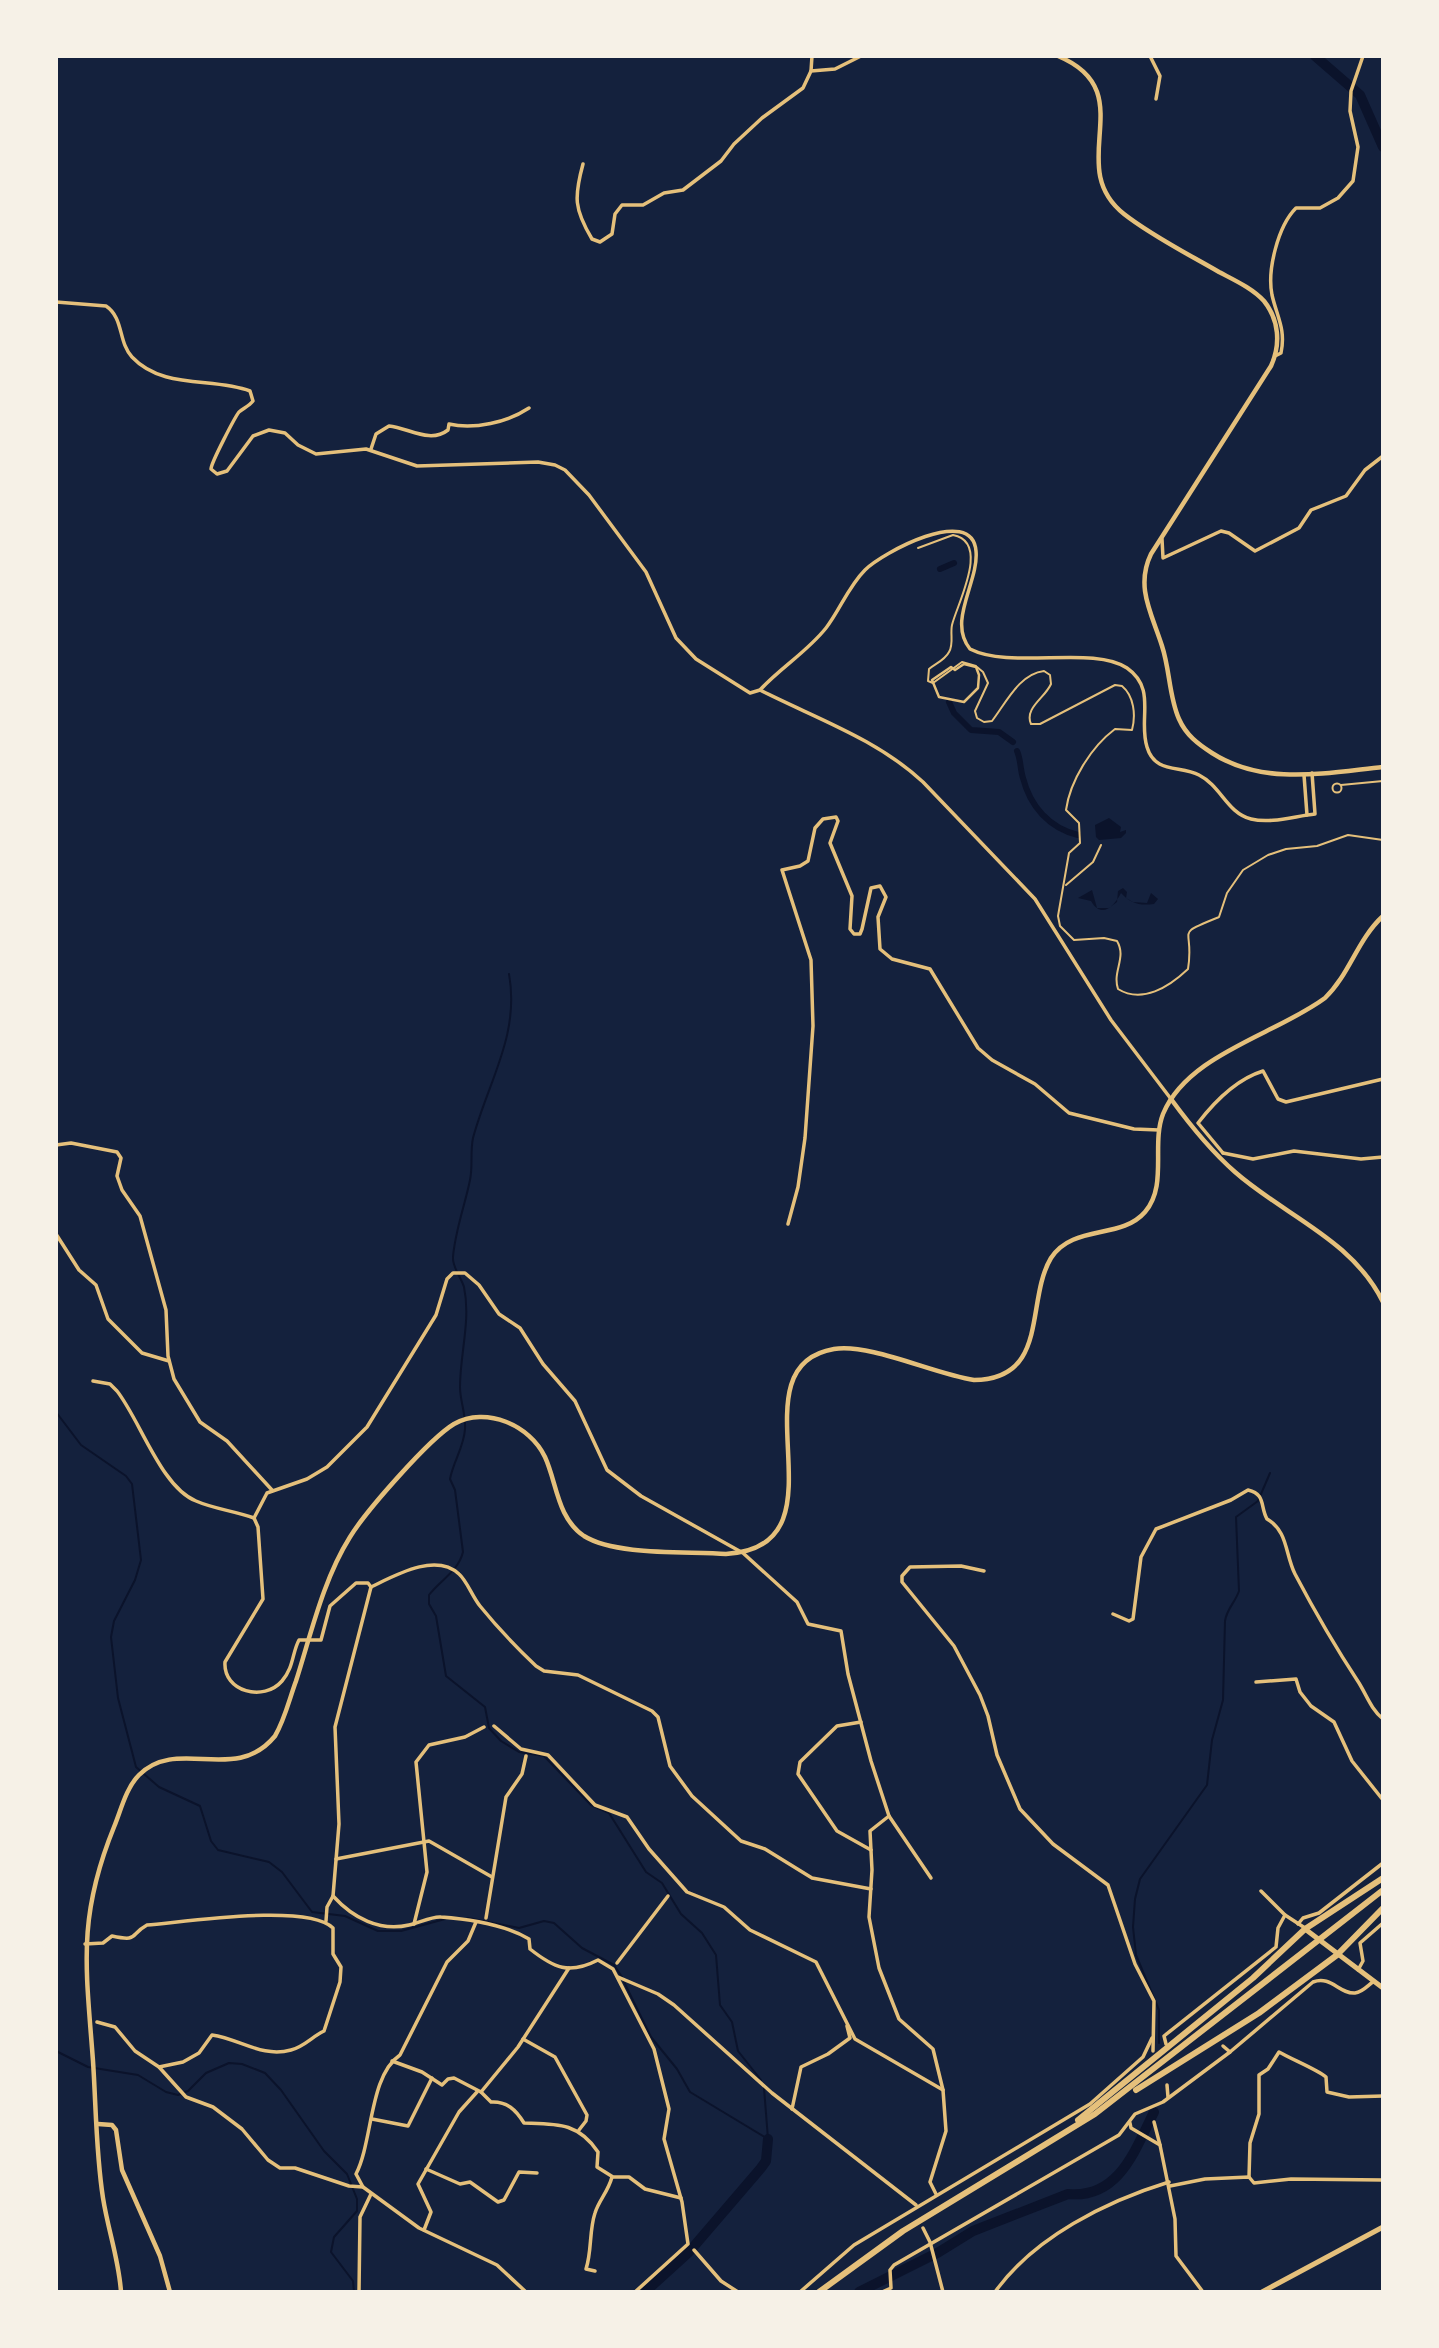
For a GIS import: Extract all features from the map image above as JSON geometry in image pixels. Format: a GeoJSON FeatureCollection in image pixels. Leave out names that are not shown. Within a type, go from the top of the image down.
{"type":"FeatureCollection","features":[{"type":"Feature","properties":{"kind":"highway"},"geometry":{"type":"LineString","coordinates":[[1013,2165],[1098,2107],[1253,1978],[1306,1929],[1383,1878]]}},
{"type":"Feature","properties":{"kind":"highway"},"geometry":{"type":"LineString","coordinates":[[1095,2114],[1383,1890]]}},
{"type":"Feature","properties":{"kind":"highway"},"geometry":{"type":"LineString","coordinates":[[819,2292],[877,2248],[1259,2013],[1337,1955],[1383,1908]]}},
{"type":"Feature","properties":{"kind":"highway"},"geometry":{"type":"LineString","coordinates":[[1306,1929],[1383,1988]]}},
{"type":"Feature","properties":{"kind":"highway"},"geometry":{"type":"LineString","coordinates":[[1262,2292],[1383,2227]]}},
{"type":"Feature","properties":{"kind":"street"},"geometry":{"type":"LineString","coordinates":[[583,164],[575,194],[576,205],[592,239],[600,242],[612,234],[615,214],[622,205],[643,205],[664,193],[683,190],[721,161],[734,144],[762,118],[803,88],[811,71],[812,56]]}},
{"type":"Feature","properties":{"kind":"street"},"geometry":{"type":"LineString","coordinates":[[811,71],[839,68],[861,56]]}},
{"type":"Feature","properties":{"kind":"street"},"geometry":{"type":"LineString","coordinates":[[1058,56],[1085,70],[1098,90],[1101,106],[1100,181],[1111,202],[1135,222],[1259,296],[1275,321],[1276,356]]}},
{"type":"Feature","properties":{"kind":"street"},"geometry":{"type":"LineString","coordinates":[[1150,56],[1160,76],[1156,99]]}},
{"type":"Feature","properties":{"kind":"street"},"geometry":{"type":"LineString","coordinates":[[1363,56],[1352,91],[1350,119],[1358,147],[1353,181],[1338,198],[1320,208],[1296,208],[1278,236],[1271,293],[1284,338],[1281,353],[1276,356],[1162,537],[1147,563],[1144,587],[1165,654],[1180,722],[1193,740],[1234,766],[1257,774],[1304,774],[1383,767]]}},
{"type":"Feature","properties":{"kind":"street"},"geometry":{"type":"LineString","coordinates":[[56,302],[106,306],[111,309],[116,314],[126,348],[132,358],[153,370],[194,384],[250,391],[253,401],[239,412],[231,431],[212,457],[211,469],[217,474],[227,471],[253,436],[269,430],[285,433],[298,446],[316,454],[371,449],[417,466],[538,462],[565,470],[598,508],[646,572],[670,628],[681,644],[696,659],[750,693],[760,690],[825,629],[855,583],[873,563],[940,531],[959,529],[971,537],[977,552],[961,629],[970,649],[994,657],[1098,660],[1125,667],[1140,682],[1145,692],[1144,736],[1156,761],[1172,770],[1199,775],[1213,784],[1233,810],[1243,817],[1262,820],[1315,814],[1312,773]]}},
{"type":"Feature","properties":{"kind":"street"},"geometry":{"type":"LineString","coordinates":[[371,449],[376,434],[389,425],[414,433],[438,436],[448,429],[449,424],[460,427],[488,424],[529,408]]}},
{"type":"Feature","properties":{"kind":"street"},"geometry":{"type":"LineString","coordinates":[[1162,537],[1163,558],[1221,531],[1229,533],[1255,551],[1299,527],[1311,510],[1346,496],[1361,474],[1383,456]]}},
{"type":"Feature","properties":{"kind":"street"},"geometry":{"type":"LineString","coordinates":[[964,664],[978,668],[980,681],[972,696],[964,702],[939,697],[932,680],[964,664]]}},
{"type":"Feature","properties":{"kind":"street"},"geometry":{"type":"LineString","coordinates":[[760,690],[853,734],[908,769],[923,782],[1035,899],[1111,1020],[1171,1099],[1221,1154],[1253,1159],[1294,1151],[1361,1159],[1383,1157]]}},
{"type":"Feature","properties":{"kind":"street"},"geometry":{"type":"LineString","coordinates":[[1304,774],[1307,815]]}},
{"type":"Feature","properties":{"kind":"street"},"geometry":{"type":"LineString","coordinates":[[788,1224],[798,1187],[813,1026],[811,960],[782,870],[800,866],[808,860],[815,828],[823,819],[836,817],[838,821],[830,843],[852,896],[850,929],[854,934],[860,934],[862,929],[871,888],[880,886],[886,897],[878,917],[880,949],[892,959],[930,969],[978,1048],[992,1060],[1048,1093],[1069,1113],[1134,1129],[1159,1130]]}},
{"type":"Feature","properties":{"kind":"street"},"geometry":{"type":"LineString","coordinates":[[121,2292],[103,2197],[85,1944],[97,1868],[129,1789],[139,1775],[160,1762],[229,1761],[260,1751],[281,1726],[332,1571],[350,1536],[426,1448],[458,1422],[471,1419],[508,1422],[537,1445],[545,1457],[565,1515],[573,1527],[595,1541],[647,1549],[743,1553],[771,1539],[786,1515],[787,1405],[792,1384],[802,1367],[822,1353],[848,1349],[974,1380],[993,1378],[1012,1368],[1030,1343],[1043,1276],[1053,1255],[1078,1237],[1131,1222],[1149,1206],[1157,1179],[1159,1130],[1171,1099],[1201,1068],[1325,998],[1339,983],[1367,932],[1383,916]]}},
{"type":"Feature","properties":{"kind":"street"},"geometry":{"type":"LineString","coordinates":[[1383,1079],[1286,1102],[1278,1099],[1263,1071],[1252,1074],[1228,1092],[1198,1123],[1236,1173],[1348,1254],[1371,1280],[1383,1302]]}},
{"type":"Feature","properties":{"kind":"street"},"geometry":{"type":"LineString","coordinates":[[56,1145],[71,1143],[117,1152],[121,1158],[117,1175],[121,1190],[140,1216],[166,1310],[169,1362],[174,1379],[200,1422],[227,1441],[272,1490]]}},
{"type":"Feature","properties":{"kind":"street"},"geometry":{"type":"LineString","coordinates":[[56,1234],[79,1270],[96,1285],[108,1319],[142,1353],[169,1362]]}},
{"type":"Feature","properties":{"kind":"street"},"geometry":{"type":"LineString","coordinates":[[254,1518],[267,1493],[307,1479],[327,1467],[367,1427],[436,1315],[447,1279],[454,1273],[461,1272],[479,1285],[499,1314],[520,1328],[543,1364],[575,1401],[607,1470],[641,1496],[743,1553],[797,1602],[808,1624],[841,1631],[861,1722],[889,1815],[931,1878]]}},
{"type":"Feature","properties":{"kind":"street"},"geometry":{"type":"LineString","coordinates":[[93,1381],[110,1384],[117,1391],[162,1466],[183,1493],[194,1501],[254,1518]]}},
{"type":"Feature","properties":{"kind":"street"},"geometry":{"type":"LineString","coordinates":[[1113,1614],[1129,1621],[1133,1619],[1141,1558],[1156,1529],[1231,1500],[1248,1490],[1255,1492],[1262,1497],[1264,1515],[1283,1533],[1290,1563],[1342,1662],[1358,1683],[1374,1712],[1383,1719]]}},
{"type":"Feature","properties":{"kind":"street"},"geometry":{"type":"LineString","coordinates":[[254,1518],[258,1527],[263,1599],[225,1662],[226,1674],[235,1688],[272,1689],[291,1669],[299,1640],[321,1640],[330,1606],[350,1587],[362,1582],[371,1587]]}},
{"type":"Feature","properties":{"kind":"street"},"geometry":{"type":"LineString","coordinates":[[371,1587],[415,1568],[428,1566],[454,1570],[494,1624],[536,1666],[544,1671],[578,1675],[652,1711],[658,1717],[670,1766],[692,1796],[741,1841],[765,1849],[812,1878],[871,1889]]}},
{"type":"Feature","properties":{"kind":"street"},"geometry":{"type":"LineString","coordinates":[[984,1571],[961,1566],[910,1567],[902,1576],[902,1582],[954,1646],[970,1676],[988,1716],[997,1755],[1020,1809],[1053,1844],[1108,1885],[1135,1964],[1154,2001],[1153,2051]]}},
{"type":"Feature","properties":{"kind":"street"},"geometry":{"type":"LineString","coordinates":[[326,1920],[333,1896],[339,1824],[335,1727],[371,1587]]}},
{"type":"Feature","properties":{"kind":"street"},"geometry":{"type":"LineString","coordinates":[[1256,1682],[1296,1679],[1300,1692],[1311,1706],[1334,1722],[1352,1761],[1383,1800]]}},
{"type":"Feature","properties":{"kind":"street"},"geometry":{"type":"LineString","coordinates":[[861,1722],[837,1726],[800,1762],[798,1774],[837,1830],[872,1850]]}},
{"type":"Feature","properties":{"kind":"street"},"geometry":{"type":"LineString","coordinates":[[494,1726],[521,1749],[548,1755],[595,1805],[627,1817],[649,1849],[687,1892],[724,1907],[750,1930],[816,1962],[860,2044],[943,2090]]}},
{"type":"Feature","properties":{"kind":"street"},"geometry":{"type":"LineString","coordinates":[[414,1924],[427,1872],[415,1762],[429,1745],[465,1737],[484,1727]]}},
{"type":"Feature","properties":{"kind":"street"},"geometry":{"type":"LineString","coordinates":[[486,1918],[506,1797],[522,1774],[526,1756]]}},
{"type":"Feature","properties":{"kind":"street"},"geometry":{"type":"LineString","coordinates":[[889,1815],[870,1831],[872,1850],[869,1917],[886,1991],[899,2018],[933,2049],[943,2090],[946,2131],[930,2182],[936,2194]]}},
{"type":"Feature","properties":{"kind":"street"},"geometry":{"type":"LineString","coordinates":[[335,1859],[429,1841],[492,1877]]}},
{"type":"Feature","properties":{"kind":"street"},"geometry":{"type":"LineString","coordinates":[[1298,1924],[1303,1918],[1319,1913],[1383,1863]]}},
{"type":"Feature","properties":{"kind":"street"},"geometry":{"type":"LineString","coordinates":[[1261,1891],[1285,1915],[1306,1929]]}},
{"type":"Feature","properties":{"kind":"street"},"geometry":{"type":"LineString","coordinates":[[333,1896],[373,1925],[389,1928],[441,1917],[476,1922],[519,1933],[529,1940],[530,1948],[544,1960],[569,1968],[582,1968],[598,1960],[613,1969],[654,2049],[667,2090],[669,2109],[664,2139],[681,2198],[688,2244],[635,2292]]}},
{"type":"Feature","properties":{"kind":"street"},"geometry":{"type":"LineString","coordinates":[[617,1963],[668,1896]]}},
{"type":"Feature","properties":{"kind":"street"},"geometry":{"type":"LineString","coordinates":[[85,1944],[103,1943],[113,1936],[129,1940],[147,1925],[266,1914],[326,1920],[333,1928],[333,1955],[341,1967],[324,2031],[292,2050],[273,2053],[261,2052],[212,2035],[200,2053],[183,2062],[159,2067]]}},
{"type":"Feature","properties":{"kind":"street"},"geometry":{"type":"LineString","coordinates":[[1166,2044],[1164,2036],[1276,1947],[1278,1928],[1285,1915]]}},
{"type":"Feature","properties":{"kind":"street"},"geometry":{"type":"LineString","coordinates":[[476,1922],[468,1941],[447,1962],[400,2055],[392,2061],[382,2076],[356,2174],[363,2187],[371,2194],[424,2230],[497,2265],[526,2292]]}},
{"type":"Feature","properties":{"kind":"street"},"geometry":{"type":"LineString","coordinates":[[1358,1970],[1363,1961],[1360,1943],[1383,1923]]}},
{"type":"Feature","properties":{"kind":"street"},"geometry":{"type":"LineString","coordinates":[[424,2230],[431,2212],[418,2184],[426,2169],[458,2112],[479,2092],[523,2039],[569,1968]]}},
{"type":"Feature","properties":{"kind":"street"},"geometry":{"type":"LineString","coordinates":[[617,1975],[674,2005],[792,2109],[915,2208]]}},
{"type":"Feature","properties":{"kind":"street"},"geometry":{"type":"LineString","coordinates":[[881,2292],[891,2288],[890,2272],[894,2265],[1119,2135],[1135,2114],[1163,2102],[1230,2052],[1313,1982],[1324,1980],[1352,1993],[1364,1990],[1374,1981]]}},
{"type":"Feature","properties":{"kind":"street"},"geometry":{"type":"LineString","coordinates":[[97,2022],[115,2027],[135,2051],[159,2067],[180,2091],[213,2107],[242,2129],[268,2160],[280,2168],[295,2168],[349,2186],[363,2187]]}},
{"type":"Feature","properties":{"kind":"street"},"geometry":{"type":"LineString","coordinates":[[792,2109],[801,2067],[828,2054],[850,2038],[846,2028],[848,2026]]}},
{"type":"Feature","properties":{"kind":"street"},"geometry":{"type":"LineString","coordinates":[[800,2292],[853,2245],[1062,2122],[1115,2084],[1143,2057],[1154,2034]]}},
{"type":"Feature","properties":{"kind":"street"},"geometry":{"type":"LineString","coordinates":[[523,2039],[555,2057],[587,2115],[579,2130]]}},
{"type":"Feature","properties":{"kind":"street"},"geometry":{"type":"LineString","coordinates":[[1223,2046],[1230,2052]]}},
{"type":"Feature","properties":{"kind":"street"},"geometry":{"type":"LineString","coordinates":[[1383,2096],[1349,2096],[1327,2092],[1326,2077],[1322,2073],[1309,2070],[1279,2052],[1268,2069],[1259,2075],[1259,2114],[1250,2143],[1249,2177],[1254,2183],[1291,2179],[1383,2180]]}},
{"type":"Feature","properties":{"kind":"street"},"geometry":{"type":"LineString","coordinates":[[392,2061],[442,2085],[448,2079],[454,2078],[491,2102],[503,2103],[516,2111],[524,2123],[538,2121],[579,2130],[598,2152],[597,2167],[612,2177],[628,2177],[645,2189],[681,2198]]}},
{"type":"Feature","properties":{"kind":"street"},"geometry":{"type":"LineString","coordinates":[[372,2119],[408,2126],[432,2078]]}},
{"type":"Feature","properties":{"kind":"street"},"geometry":{"type":"LineString","coordinates":[[1167,2085],[1168,2096]]}},
{"type":"Feature","properties":{"kind":"street"},"geometry":{"type":"LineString","coordinates":[[1154,2122],[1170,2184],[1177,2231],[1176,2256],[1203,2292]]}},
{"type":"Feature","properties":{"kind":"street"},"geometry":{"type":"LineString","coordinates":[[1130,2123],[1138,2133],[1160,2145]]}},
{"type":"Feature","properties":{"kind":"street"},"geometry":{"type":"LineString","coordinates":[[98,2124],[112,2125],[116,2130],[122,2170],[160,2256],[170,2292]]}},
{"type":"Feature","properties":{"kind":"street"},"geometry":{"type":"LineString","coordinates":[[1080,2150],[1085,2155]]}},
{"type":"Feature","properties":{"kind":"street"},"geometry":{"type":"LineString","coordinates":[[426,2169],[460,2184],[470,2182],[498,2202],[504,2200],[519,2172],[537,2173]]}},
{"type":"Feature","properties":{"kind":"street"},"geometry":{"type":"LineString","coordinates":[[595,2271],[586,2269],[590,2258],[590,2232],[597,2207],[607,2196],[612,2177]]}},
{"type":"Feature","properties":{"kind":"street"},"geometry":{"type":"LineString","coordinates":[[995,2292],[1024,2260],[1079,2218],[1170,2184],[1249,2177]]}},
{"type":"Feature","properties":{"kind":"street"},"geometry":{"type":"LineString","coordinates":[[359,2292],[360,2217],[371,2194]]}},
{"type":"Feature","properties":{"kind":"street"},"geometry":{"type":"LineString","coordinates":[[923,2228],[930,2242],[943,2292]]}},
{"type":"Feature","properties":{"kind":"street"},"geometry":{"type":"LineString","coordinates":[[694,2250],[721,2281],[737,2292]]}},
{"type":"Feature","properties":{"kind":"lane"},"geometry":{"type":"LineString","coordinates":[[918,548],[953,535],[966,542],[971,552],[966,582],[951,628],[949,652],[926,674],[928,681],[933,683]]}},
{"type":"Feature","properties":{"kind":"lane"},"geometry":{"type":"LineString","coordinates":[[978,668],[988,683],[975,711],[984,722],[992,720],[1013,692],[1037,672],[1044,671],[1052,680],[1050,688],[1034,706],[1030,717],[1031,724],[1041,723],[1115,685],[1126,689],[1131,700],[1132,730],[1115,729],[1107,736],[1093,751],[1068,793],[1066,810],[1079,823],[1080,843],[1069,853],[1058,916],[1065,934],[1074,940],[1117,940],[1122,958],[1115,975],[1118,989],[1126,994],[1140,996],[1158,991],[1188,969],[1188,931],[1193,925],[1219,917],[1227,893],[1243,870],[1251,864],[1277,851],[1317,846],[1348,835],[1383,840]]}},
{"type":"Feature","properties":{"kind":"lane"},"geometry":{"type":"LineString","coordinates":[[1341,785],[1383,781]]}},
{"type":"Feature","properties":{"kind":"lane"},"geometry":{"type":"LineString","coordinates":[[1065,885],[1093,862],[1101,845]]}},
{"type":"Feature","properties":{"kind":"water"},"geometry":{"type":"Polygon","coordinates":[[[1109,818],[1121,827],[1120,832],[1126,830],[1126,833],[1121,838],[1099,840],[1096,837],[1095,825],[1109,818]]]}},
{"type":"Feature","properties":{"kind":"water"},"geometry":{"type":"Polygon","coordinates":[[[1123,888],[1127,892],[1126,898],[1121,893],[1117,899],[1118,891],[1123,888]]]}},
{"type":"Feature","properties":{"kind":"water"},"geometry":{"type":"Polygon","coordinates":[[[1092,890],[1097,908],[1091,901],[1078,898],[1092,890]]]}},
{"type":"Feature","properties":{"kind":"water"},"geometry":{"type":"Polygon","coordinates":[[[1151,893],[1158,899],[1154,904],[1133,902],[1147,903],[1151,893]]]}},
{"type":"Feature","properties":{"kind":"waterway"},"geometry":{"type":"LineString","coordinates":[[1315,56],[1360,95],[1383,147]]}},
{"type":"Feature","properties":{"kind":"waterway"},"geometry":{"type":"LineString","coordinates":[[940,569],[954,563]]}},
{"type":"Feature","properties":{"kind":"waterway"},"geometry":{"type":"LineString","coordinates":[[949,702],[954,713],[971,730],[999,732],[1013,742]]}},
{"type":"Feature","properties":{"kind":"waterway"},"geometry":{"type":"LineString","coordinates":[[1017,751],[1030,798],[1050,821],[1078,835]]}},
{"type":"Feature","properties":{"kind":"waterway"},"geometry":{"type":"LineString","coordinates":[[509,974],[511,996],[506,1038],[473,1138],[470,1180],[453,1257],[466,1299],[460,1375],[465,1429],[450,1479],[455,1490],[463,1552],[453,1570],[429,1595],[429,1604],[436,1616],[446,1676],[485,1707],[489,1728],[501,1741],[519,1752],[544,1756],[591,1805],[609,1813],[646,1872],[662,1883],[681,1914],[702,1933],[716,1955],[720,2005],[732,2022],[738,2051],[761,2080]]}},
{"type":"Feature","properties":{"kind":"waterway"},"geometry":{"type":"LineString","coordinates":[[56,1412],[81,1445],[126,1476],[132,1484],[141,1560],[135,1580],[114,1621],[111,1637],[118,1698],[136,1767],[159,1787],[200,1806],[211,1841],[218,1850],[269,1862],[282,1872],[312,1912],[345,1916],[378,1931],[401,1931],[445,1919]]}},
{"type":"Feature","properties":{"kind":"waterway"},"geometry":{"type":"LineString","coordinates":[[1159,2043],[1159,2010],[1136,1955],[1133,1927],[1135,1899],[1140,1879],[1207,1785],[1212,1740],[1223,1700],[1225,1621],[1239,1591],[1236,1517],[1258,1501],[1270,1473]]}},
{"type":"Feature","properties":{"kind":"waterway"},"geometry":{"type":"LineString","coordinates":[[468,1918],[519,1928],[544,1921],[554,1923],[582,1948],[614,1965],[622,1977]]}},
{"type":"Feature","properties":{"kind":"waterway"},"geometry":{"type":"LineString","coordinates":[[624,1982],[651,2037],[677,2069],[690,2092],[768,2139],[764,2088]]}},
{"type":"Feature","properties":{"kind":"waterway"},"geometry":{"type":"LineString","coordinates":[[56,2051],[88,2067],[138,2075],[166,2092],[178,2095],[188,2091],[206,2073],[229,2063],[242,2064],[265,2073],[281,2090],[324,2151],[347,2174],[357,2199],[357,2211],[334,2237],[331,2252],[353,2281],[354,2292]]}},
{"type":"Feature","properties":{"kind":"waterway"},"geometry":{"type":"LineString","coordinates":[[859,2292],[939,2252],[973,2231],[1068,2194],[1100,2189],[1123,2169],[1154,2112]]}},
{"type":"Feature","properties":{"kind":"waterway"},"geometry":{"type":"LineString","coordinates":[[645,2292],[689,2252],[761,2168],[766,2161],[768,2139]]}}]}
